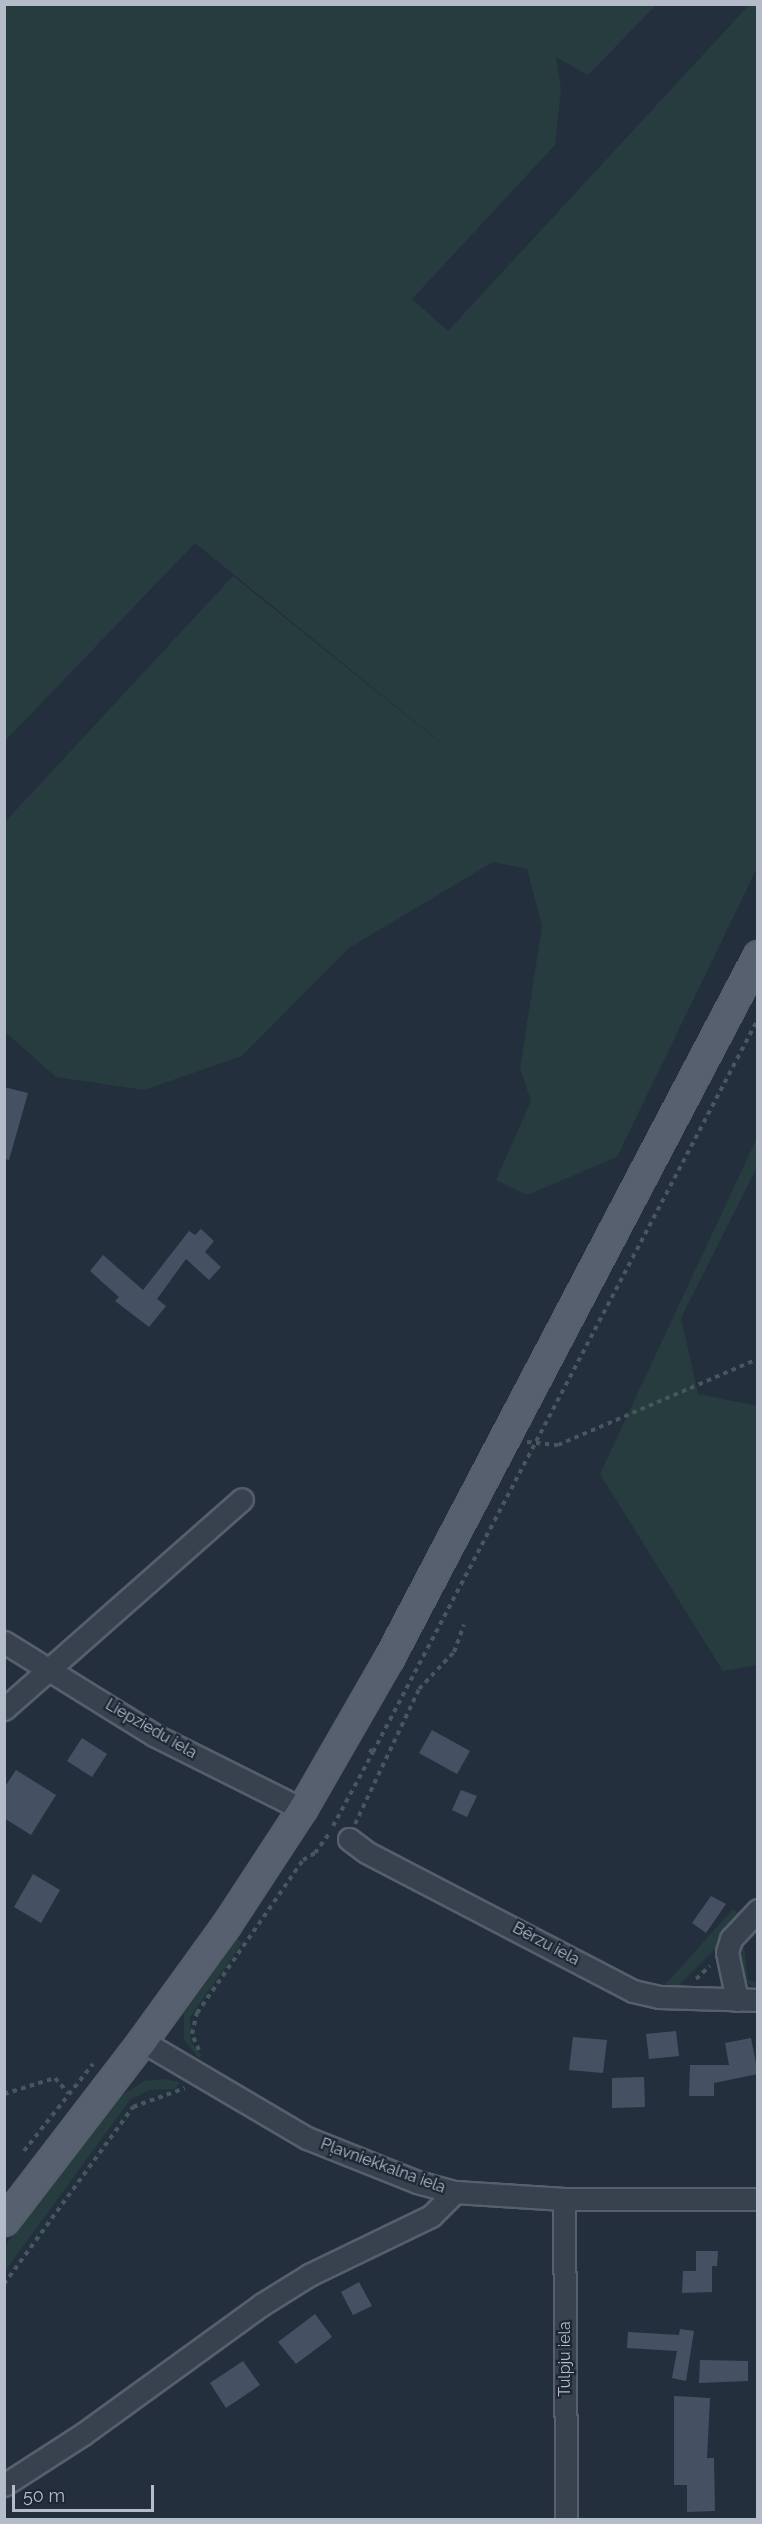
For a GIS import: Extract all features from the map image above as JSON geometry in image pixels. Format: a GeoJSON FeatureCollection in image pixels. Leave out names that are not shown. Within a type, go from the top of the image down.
{"type":"FeatureCollection","features":[{"type":"Feature","properties":{"kind":"main road"},"geometry":{"type":"LineString","coordinates":[[4,2221],[142,2041],[226,1925],[302,1809],[389,1658],[758,955]]}},
{"type":"Feature","properties":{"kind":"street"},"geometry":{"type":"LineString","coordinates":[[4,1709],[53,1670],[242,1499]]}},
{"type":"Feature","properties":{"kind":"street","name":"Liepziedu iela"},"geometry":{"type":"LineString","coordinates":[[4,1642],[53,1670],[154,1735],[302,1809]]}},
{"type":"Feature","properties":{"kind":"street","name":"Bērzu iela"},"geometry":{"type":"LineString","coordinates":[[350,1839],[366,1852],[633,1991],[675,1998],[747,2000]]}},
{"type":"Feature","properties":{"kind":"street"},"geometry":{"type":"LineString","coordinates":[[747,2000],[727,1952],[731,1939],[758,1910]]}},
{"type":"Feature","properties":{"kind":"street","name":"Pļavniekkalna iela"},"geometry":{"type":"LineString","coordinates":[[142,2041],[307,2138],[417,2182],[455,2192],[564,2199],[758,2199]]}},
{"type":"Feature","properties":{"kind":"street"},"geometry":{"type":"LineString","coordinates":[[4,2485],[83,2434],[261,2305],[309,2275],[431,2216],[455,2192]]}},
{"type":"Feature","properties":{"kind":"street","name":"Tulpju iela"},"geometry":{"type":"LineString","coordinates":[[564,2199],[566,2520]]}},
{"type":"Feature","properties":{"kind":"path"},"geometry":{"type":"LineString","coordinates":[[4,2284],[133,2107],[183,2091],[195,2074],[205,2057],[196,2048],[192,2034],[197,2013],[303,1860],[324,1843],[758,1019]]}},
{"type":"Feature","properties":{"kind":"path"},"geometry":{"type":"LineString","coordinates":[[508,1432],[534,1445],[558,1445],[758,1359]]}},
{"type":"Feature","properties":{"kind":"path"},"geometry":{"type":"LineString","coordinates":[[350,1839],[419,1689],[454,1652],[464,1625]]}},
{"type":"Feature","properties":{"kind":"path"},"geometry":{"type":"LineString","coordinates":[[366,1748],[373,1752]]}},
{"type":"Feature","properties":{"kind":"path"},"geometry":{"type":"LineString","coordinates":[[675,1998],[727,1952]]}},
{"type":"Feature","properties":{"kind":"path"},"geometry":{"type":"LineString","coordinates":[[24,2151],[68,2093],[96,2061]]}},
{"type":"Feature","properties":{"kind":"path"},"geometry":{"type":"LineString","coordinates":[[4,2094],[55,2078],[68,2093]]}},
{"type":"Feature","properties":{"kind":"green space"},"geometry":{"type":"Polygon","coordinates":[[[5,4],[656,5],[588,75],[556,57],[561,89],[555,145],[412,299],[448,331],[749,5],[757,5],[757,868],[617,1157],[527,1195],[496,1180],[531,1101],[520,1068],[542,926],[527,869],[493,862],[349,948],[242,1056],[144,1090],[56,1077],[5,1032],[5,822],[233,576],[499,790],[195,543],[5,741],[5,4]]]}},
{"type":"Feature","properties":{"kind":"green space"},"geometry":{"type":"Polygon","coordinates":[[[757,1138],[757,1167],[681,1318],[698,1394],[757,1406],[757,1665],[723,1671],[600,1474],[757,1138]]]}},
{"type":"Feature","properties":{"kind":"green space"},"geometry":{"type":"Polygon","coordinates":[[[733,1909],[743,1917],[719,1945],[675,1989],[664,1986],[733,1909]]]}},
{"type":"Feature","properties":{"kind":"green space"},"geometry":{"type":"Polygon","coordinates":[[[757,1920],[757,1930],[744,1946],[748,1980],[757,1983],[757,1991],[739,1975],[736,1957],[742,1941],[757,1920]]]}},
{"type":"Feature","properties":{"kind":"green space"},"geometry":{"type":"Polygon","coordinates":[[[237,1938],[242,1943],[190,2017],[191,2042],[201,2055],[199,2058],[184,2040],[184,2013],[237,1938]]]}},
{"type":"Feature","properties":{"kind":"green space"},"geometry":{"type":"Polygon","coordinates":[[[163,2079],[180,2082],[175,2089],[149,2090],[130,2100],[5,2271],[5,2246],[119,2097],[144,2081],[163,2079]]]}},
{"type":"Feature","properties":{"kind":"building"},"geometry":{"type":"Polygon","coordinates":[[[4,1087],[28,1093],[9,1160],[4,1159],[4,1087]]]}},
{"type":"Feature","properties":{"kind":"building"},"geometry":{"type":"Polygon","coordinates":[[[201,1229],[214,1241],[205,1252],[221,1267],[209,1280],[186,1259],[157,1299],[166,1306],[149,1327],[115,1301],[119,1297],[90,1271],[103,1255],[143,1290],[189,1231],[195,1235],[201,1229]]]}},
{"type":"Feature","properties":{"kind":"building"},"geometry":{"type":"Polygon","coordinates":[[[432,1730],[470,1751],[457,1774],[419,1753],[432,1730]]]}},
{"type":"Feature","properties":{"kind":"building"},"geometry":{"type":"Polygon","coordinates":[[[82,1738],[107,1754],[92,1777],[67,1761],[82,1738]]]}},
{"type":"Feature","properties":{"kind":"building"},"geometry":{"type":"Polygon","coordinates":[[[16,1770],[56,1795],[31,1835],[4,1818],[4,1788],[16,1770]]]}},
{"type":"Feature","properties":{"kind":"building"},"geometry":{"type":"Polygon","coordinates":[[[461,1790],[477,1796],[467,1817],[452,1810],[461,1790]]]}},
{"type":"Feature","properties":{"kind":"building"},"geometry":{"type":"Polygon","coordinates":[[[33,1874],[60,1890],[41,1923],[14,1907],[33,1874]]]}},
{"type":"Feature","properties":{"kind":"building"},"geometry":{"type":"Polygon","coordinates":[[[711,1896],[726,1904],[706,1933],[692,1923],[711,1896]]]}},
{"type":"Feature","properties":{"kind":"building"},"geometry":{"type":"Polygon","coordinates":[[[676,2031],[679,2056],[649,2059],[646,2034],[676,2031]]]}},
{"type":"Feature","properties":{"kind":"building"},"geometry":{"type":"Polygon","coordinates":[[[573,2037],[607,2040],[603,2073],[569,2070],[573,2037]]]}},
{"type":"Feature","properties":{"kind":"building"},"geometry":{"type":"Polygon","coordinates":[[[751,2038],[758,2074],[714,2083],[714,2096],[689,2096],[690,2065],[729,2065],[725,2043],[751,2038]]]}},
{"type":"Feature","properties":{"kind":"building"},"geometry":{"type":"Polygon","coordinates":[[[644,2077],[645,2107],[612,2108],[612,2078],[644,2077]]]}},
{"type":"Feature","properties":{"kind":"building"},"geometry":{"type":"Polygon","coordinates":[[[696,2251],[718,2251],[717,2266],[712,2266],[712,2292],[682,2293],[683,2271],[696,2271],[696,2251]]]}},
{"type":"Feature","properties":{"kind":"building"},"geometry":{"type":"Polygon","coordinates":[[[359,2282],[372,2306],[353,2315],[341,2292],[359,2282]]]}},
{"type":"Feature","properties":{"kind":"building"},"geometry":{"type":"Polygon","coordinates":[[[315,2314],[332,2337],[296,2364],[278,2342],[315,2314]]]}},
{"type":"Feature","properties":{"kind":"building"},"geometry":{"type":"Polygon","coordinates":[[[680,2329],[694,2331],[686,2381],[672,2378],[677,2351],[627,2348],[628,2332],[679,2335],[680,2329]]]}},
{"type":"Feature","properties":{"kind":"building"},"geometry":{"type":"Polygon","coordinates":[[[700,2360],[748,2361],[748,2381],[699,2383],[700,2360]]]}},
{"type":"Feature","properties":{"kind":"building"},"geometry":{"type":"Polygon","coordinates":[[[243,2361],[260,2385],[226,2408],[210,2383],[243,2361]]]}},
{"type":"Feature","properties":{"kind":"building"},"geometry":{"type":"Polygon","coordinates":[[[674,2396],[710,2398],[707,2458],[714,2458],[715,2511],[687,2512],[687,2485],[674,2485],[674,2396]]]}}]}
